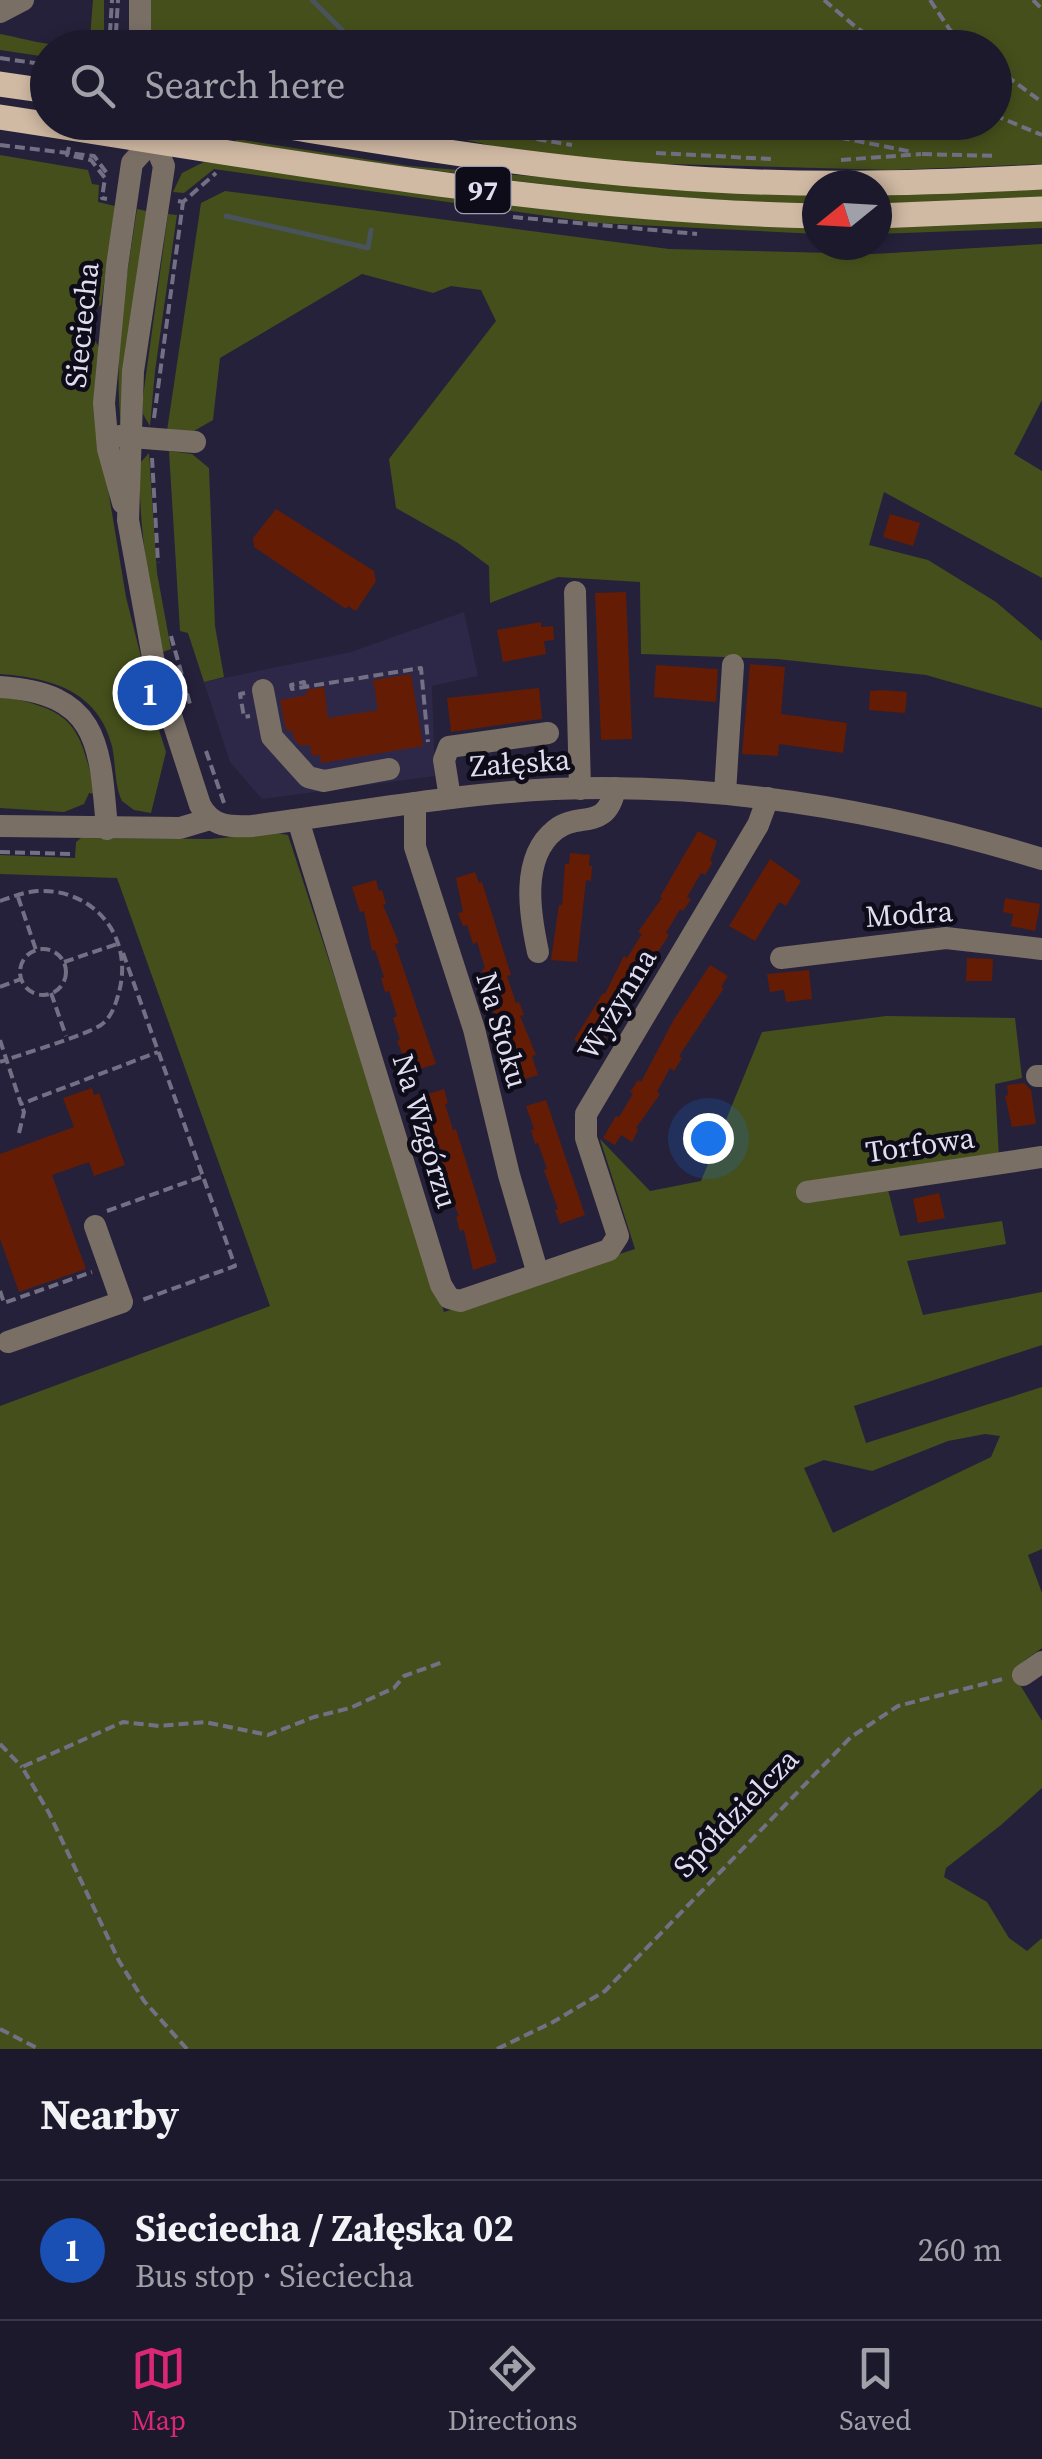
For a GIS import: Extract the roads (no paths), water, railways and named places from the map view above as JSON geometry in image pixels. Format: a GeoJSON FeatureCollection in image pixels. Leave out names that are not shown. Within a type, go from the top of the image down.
{"type":"FeatureCollection","features":[{"type":"Feature","properties":{"kind":"main road"},"geometry":{"type":"LineString","coordinates":[[0,84],[30,88]]}},
{"type":"Feature","properties":{"kind":"main road","name":"97"},"geometry":{"type":"LineString","coordinates":[[0,118],[30,121]]}},
{"type":"Feature","properties":{"kind":"main road","name":"97"},"geometry":{"type":"LineString","coordinates":[[196,140],[520,195],[696,211],[802,215]]}},
{"type":"Feature","properties":{"kind":"main road","name":"97"},"geometry":{"type":"LineString","coordinates":[[375,140],[538,165],[673,178],[916,184],[1042,177]]}},
{"type":"Feature","properties":{"kind":"main road"},"geometry":{"type":"LineString","coordinates":[[892,215],[1042,209]]}},
{"type":"Feature","properties":{"kind":"street"},"geometry":{"type":"LineString","coordinates":[[0,12],[23,0]]}},
{"type":"Feature","properties":{"kind":"street"},"geometry":{"type":"LineString","coordinates":[[140,0],[140,30]]}},
{"type":"Feature","properties":{"kind":"street","name":"Sieciecha"},"geometry":{"type":"LineString","coordinates":[[145,140],[132,163],[105,382],[106,434],[113,474],[128,520],[154,662],[200,806],[218,812]]}},
{"type":"Feature","properties":{"kind":"street","name":"Sieciecha"},"geometry":{"type":"LineString","coordinates":[[128,520],[141,439],[133,371],[164,166],[153,140]]}},
{"type":"Feature","properties":{"kind":"street"},"geometry":{"type":"LineString","coordinates":[[106,434],[196,442]]}},
{"type":"Feature","properties":{"kind":"street"},"geometry":{"type":"LineString","coordinates":[[576,592],[580,788]]}},
{"type":"Feature","properties":{"kind":"street"},"geometry":{"type":"LineString","coordinates":[[725,793],[733,665]]}},
{"type":"Feature","properties":{"kind":"street"},"geometry":{"type":"LineString","coordinates":[[0,687],[42,693],[72,710],[86,725],[101,757],[106,828]]}},
{"type":"Feature","properties":{"kind":"street"},"geometry":{"type":"LineString","coordinates":[[262,690],[270,732],[278,746],[314,780],[389,769]]}},
{"type":"Feature","properties":{"kind":"street"},"geometry":{"type":"LineString","coordinates":[[450,798],[444,760],[449,747],[548,733]]}},
{"type":"Feature","properties":{"kind":"street"},"geometry":{"type":"LineString","coordinates":[[345,777],[350,812]]}},
{"type":"Feature","properties":{"kind":"street"},"geometry":{"type":"LineString","coordinates":[[538,952],[530,906],[532,876],[541,847],[562,826],[605,813],[615,788]]}},
{"type":"Feature","properties":{"kind":"street","name":"Załęska"},"geometry":{"type":"LineString","coordinates":[[0,826],[180,828],[218,812],[229,827],[450,798],[615,788],[725,793],[895,818],[1042,859]]}},
{"type":"Feature","properties":{"kind":"street","name":"Wyżynna"},"geometry":{"type":"LineString","coordinates":[[609,1250],[618,1236],[584,1130],[586,1114],[758,826],[768,798]]}},
{"type":"Feature","properties":{"kind":"street","name":"Na Stoku"},"geometry":{"type":"LineString","coordinates":[[415,803],[414,847],[474,1028],[509,1175],[538,1274]]}},
{"type":"Feature","properties":{"kind":"street","name":"Na Wzgórzu"},"geometry":{"type":"LineString","coordinates":[[298,820],[442,1285],[450,1298],[460,1300],[609,1250]]}},
{"type":"Feature","properties":{"kind":"street","name":"Modra"},"geometry":{"type":"LineString","coordinates":[[781,958],[946,938],[1042,949]]}},
{"type":"Feature","properties":{"kind":"street","name":"Torfowa"},"geometry":{"type":"LineString","coordinates":[[806,1192],[1042,1157]]}},
{"type":"Feature","properties":{"kind":"street"},"geometry":{"type":"LineString","coordinates":[[0,1319],[4,1344],[122,1302],[95,1226]]}},
{"type":"Feature","properties":{"kind":"waterway"},"geometry":{"type":"LineString","coordinates":[[312,0],[342,30]]}},
{"type":"Feature","properties":{"kind":"waterway"},"geometry":{"type":"LineString","coordinates":[[226,216],[368,248],[371,230]]}},
{"type":"Feature","properties":{"kind":"place","name":"Sieciecha / Załęska 02"},"geometry":{"type":"Point","coordinates":[150,693]}}]}
